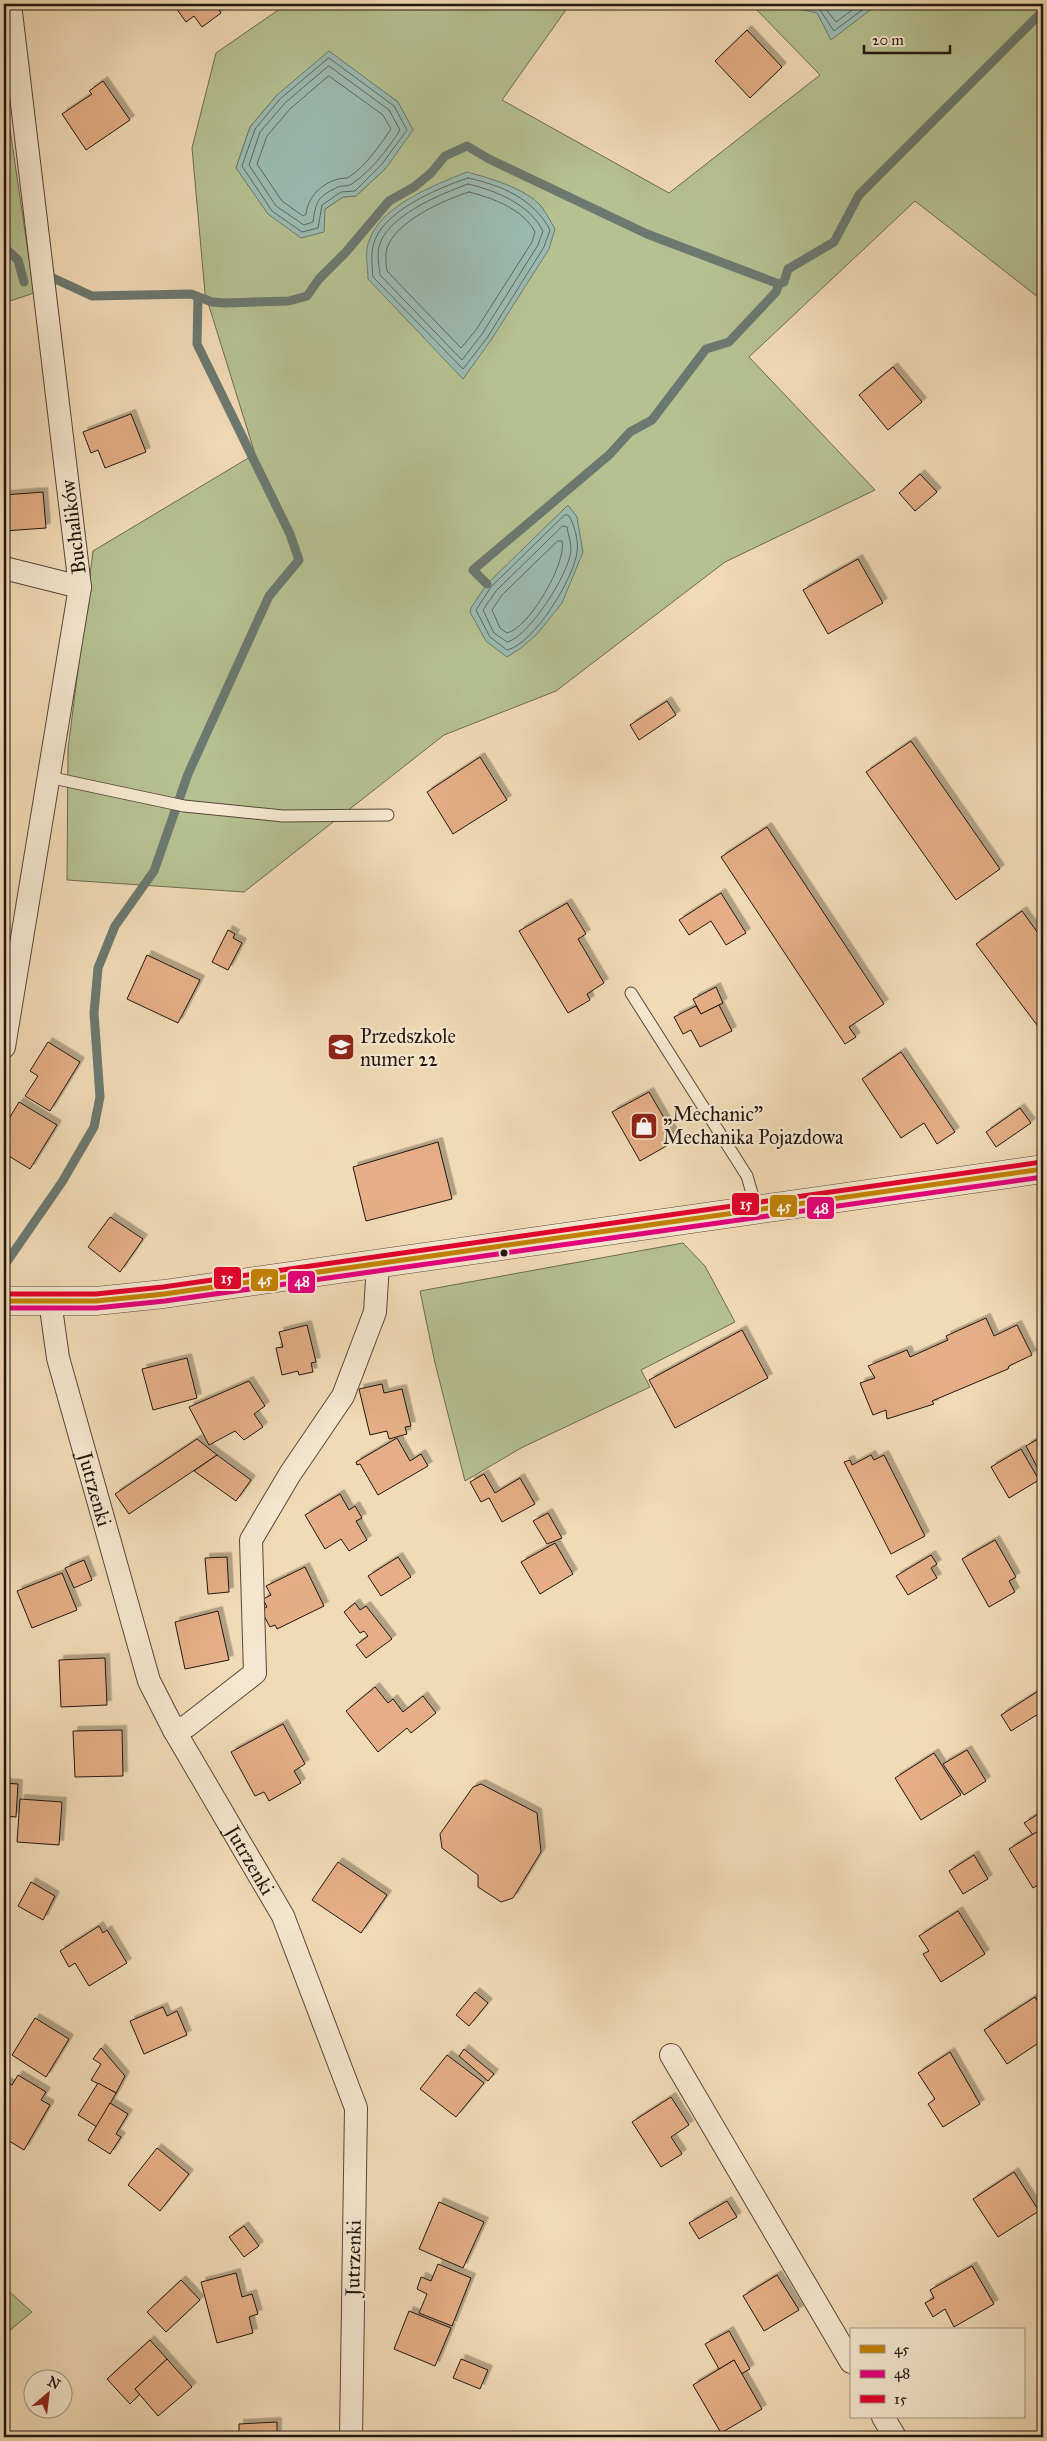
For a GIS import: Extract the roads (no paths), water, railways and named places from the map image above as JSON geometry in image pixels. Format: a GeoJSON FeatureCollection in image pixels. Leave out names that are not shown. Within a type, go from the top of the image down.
{"type":"FeatureCollection","features":[{"type":"Feature","properties":{"kind":"street","name":"Buchalików"},"geometry":{"type":"LineString","coordinates":[[4,1047],[80,587],[10,4]]}},
{"type":"Feature","properties":{"kind":"street"},"geometry":{"type":"LineString","coordinates":[[4,568],[80,587]]}},
{"type":"Feature","properties":{"kind":"street"},"geometry":{"type":"LineString","coordinates":[[4,1301],[50,1302],[138,1297],[1043,1170]]}},
{"type":"Feature","properties":{"kind":"street"},"geometry":{"type":"LineString","coordinates":[[174,1730],[187,1726],[255,1673],[251,1540],[290,1474],[343,1396],[374,1312],[378,1264]]}},
{"type":"Feature","properties":{"kind":"street","name":"Jutrzenki"},"geometry":{"type":"LineString","coordinates":[[50,1302],[58,1358],[149,1681],[174,1730],[283,1916],[356,2108],[351,2437]]}},
{"type":"Feature","properties":{"kind":"street"},"geometry":{"type":"LineString","coordinates":[[671,2055],[850,2360]]}},
{"type":"Feature","properties":{"kind":"street"},"geometry":{"type":"LineString","coordinates":[[884,2418],[895,2437]]}},
{"type":"Feature","properties":{"kind":"lane"},"geometry":{"type":"LineString","coordinates":[[48,777],[184,806],[283,816],[388,815]]}},
{"type":"Feature","properties":{"kind":"lane"},"geometry":{"type":"LineString","coordinates":[[631,993],[747,1176],[757,1210]]}},
{"type":"Feature","properties":{"kind":"water"},"geometry":{"type":"Polygon","coordinates":[[[779,4],[878,4],[831,40],[817,13],[779,4]]]}},
{"type":"Feature","properties":{"kind":"water"},"geometry":{"type":"Polygon","coordinates":[[[329,51],[398,102],[413,130],[386,168],[356,196],[343,197],[325,209],[324,232],[301,238],[268,214],[236,168],[250,127],[277,95],[329,51]]]}},
{"type":"Feature","properties":{"kind":"water"},"geometry":{"type":"Polygon","coordinates":[[[467,172],[486,177],[526,194],[541,206],[555,229],[549,249],[491,340],[463,379],[368,279],[367,252],[368,244],[374,231],[395,208],[424,190],[467,172]]]}},
{"type":"Feature","properties":{"kind":"water"},"geometry":{"type":"Polygon","coordinates":[[[568,505],[577,517],[583,552],[562,603],[537,634],[507,657],[486,641],[470,612],[471,608],[487,584],[568,505]]]}},
{"type":"Feature","properties":{"kind":"waterway"},"geometry":{"type":"LineString","coordinates":[[487,584],[473,570],[609,455],[630,432],[652,420],[706,349],[729,342],[776,292],[779,284],[784,282],[788,269],[834,242],[859,195],[1043,11]]}},
{"type":"Feature","properties":{"kind":"waterway"},"geometry":{"type":"LineString","coordinates":[[53,278],[92,296],[191,294],[212,302],[225,303],[289,301],[307,296],[319,279],[346,252],[389,201],[414,187],[431,173],[445,156],[467,146],[489,159],[647,234],[779,284]]}},
{"type":"Feature","properties":{"kind":"waterway"},"geometry":{"type":"LineString","coordinates":[[4,247],[18,260],[24,282]]}},
{"type":"Feature","properties":{"kind":"waterway"},"geometry":{"type":"LineString","coordinates":[[4,1266],[62,1182],[94,1127],[100,1097],[94,1013],[98,968],[115,926],[154,871],[188,774],[269,596],[299,560],[290,534],[197,344],[198,297]]}},
{"type":"Feature","properties":{"kind":"place","name":"Przedszkole numer 22"},"geometry":{"type":"Point","coordinates":[341,1047]}},
{"type":"Feature","properties":{"kind":"place","name":"„Mechanic” Mechanika Pojazdowa"},"geometry":{"type":"Point","coordinates":[644,1126]}}]}
